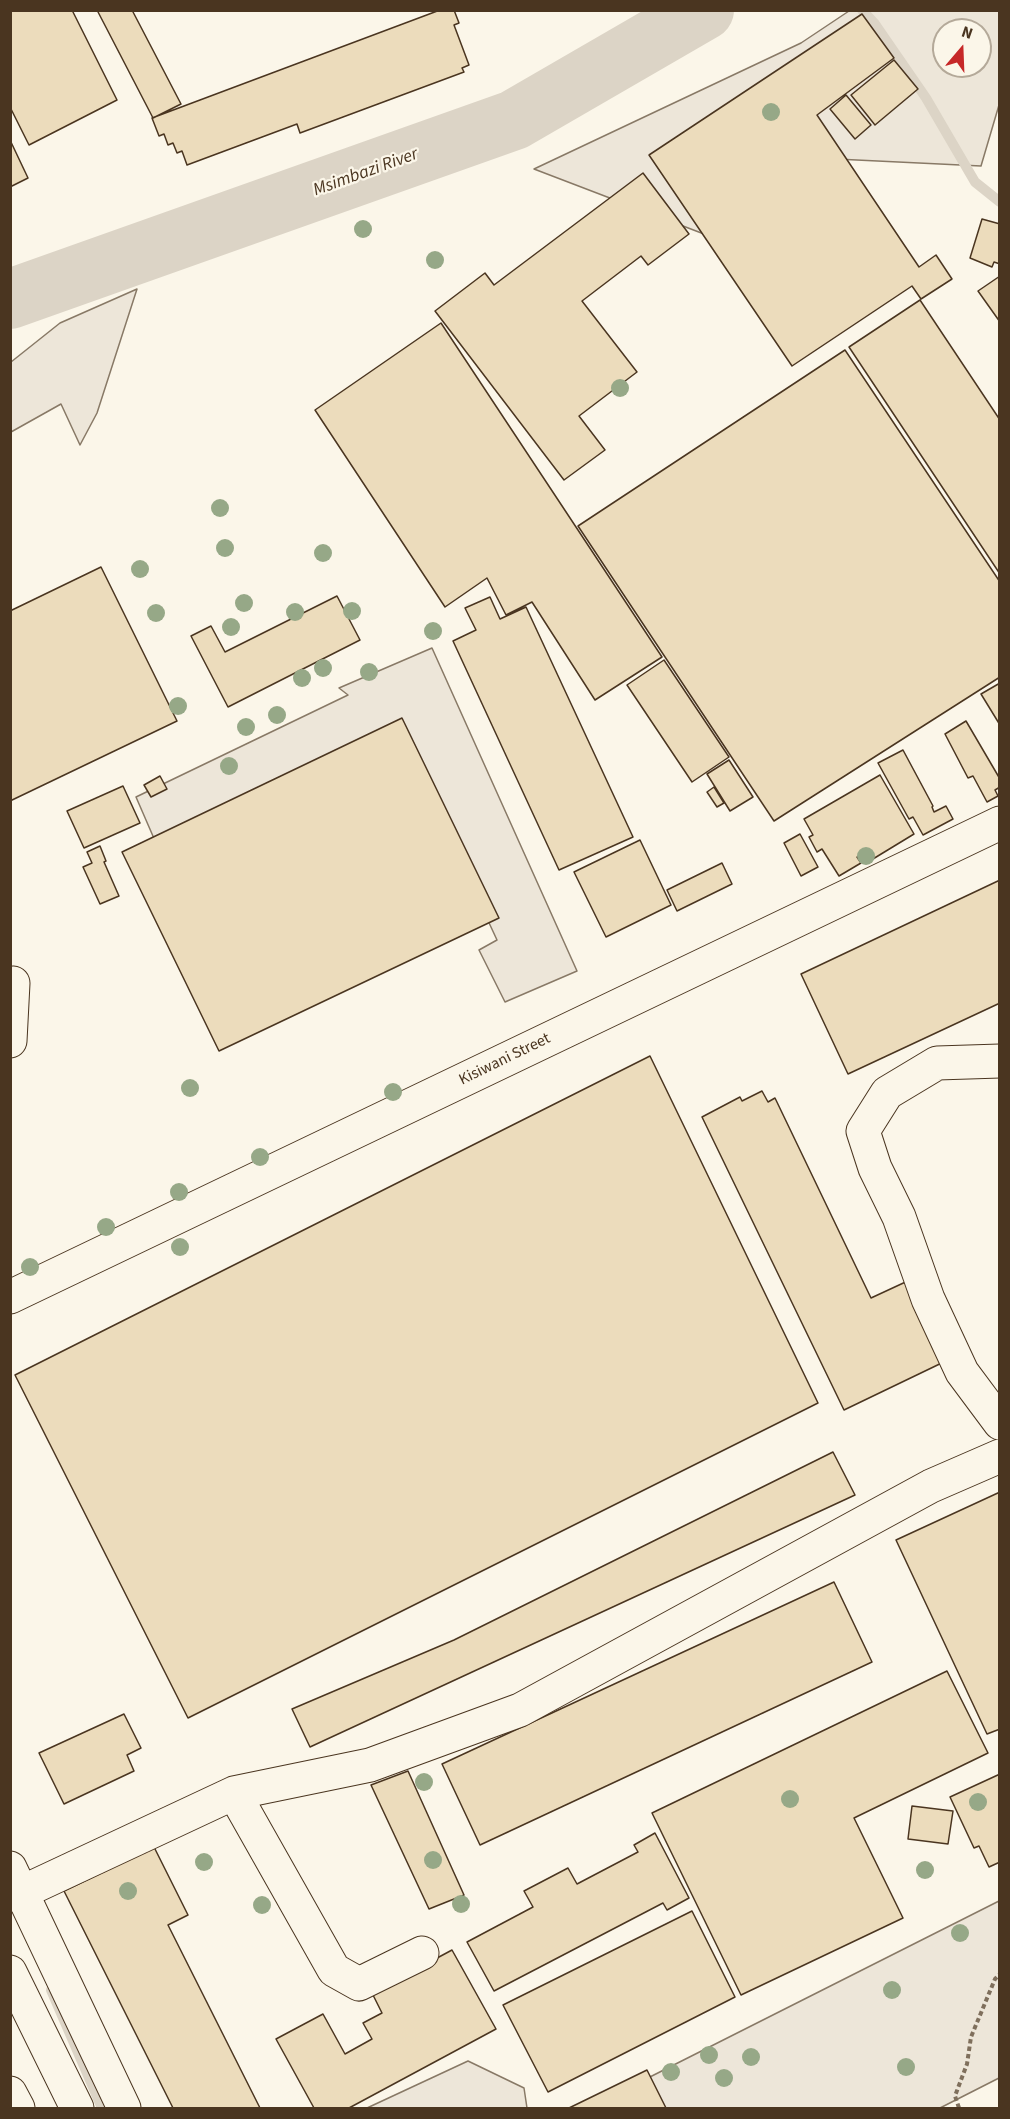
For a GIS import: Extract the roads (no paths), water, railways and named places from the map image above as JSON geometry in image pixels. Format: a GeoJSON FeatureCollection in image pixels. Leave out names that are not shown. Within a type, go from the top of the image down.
{"type":"FeatureCollection","features":[{"type":"Feature","properties":{"kind":"street","name":"Kisiwani Street"},"geometry":{"type":"LineString","coordinates":[[10,1297],[999,823]]}},
{"type":"Feature","properties":{"kind":"street"},"geometry":{"type":"LineString","coordinates":[[10,1041],[13,983]]}},
{"type":"Feature","properties":{"kind":"street"},"geometry":{"type":"LineString","coordinates":[[999,1061],[937,1063],[887,1093],[863,1131],[875,1168],[899,1217],[933,1309],[962,1372],[999,1423]]}},
{"type":"Feature","properties":{"kind":"street"},"geometry":{"type":"LineString","coordinates":[[124,2109],[15,1885],[234,1793],[370,1765],[520,1710],[931,1486],[999,1456]]}},
{"type":"Feature","properties":{"kind":"street"},"geometry":{"type":"LineString","coordinates":[[234,1793],[334,1970],[359,1983],[422,1953]]}},
{"type":"Feature","properties":{"kind":"street"},"geometry":{"type":"LineString","coordinates":[[10,1972],[77,2109]]}},
{"type":"Feature","properties":{"kind":"street"},"geometry":{"type":"LineString","coordinates":[[10,2093],[18,2109]]}},
{"type":"Feature","properties":{"kind":"waterway","name":"Msimbazi River"},"geometry":{"type":"LineString","coordinates":[[10,299],[514,120],[704,10]]}},
{"type":"Feature","properties":{"kind":"waterway"},"geometry":{"type":"LineString","coordinates":[[862,10],[875,24],[926,98],[975,182],[1000,202]]}},
{"type":"Feature","properties":{"kind":"waterway"},"geometry":{"type":"LineString","coordinates":[[51,1990],[102,2108]]}}]}
